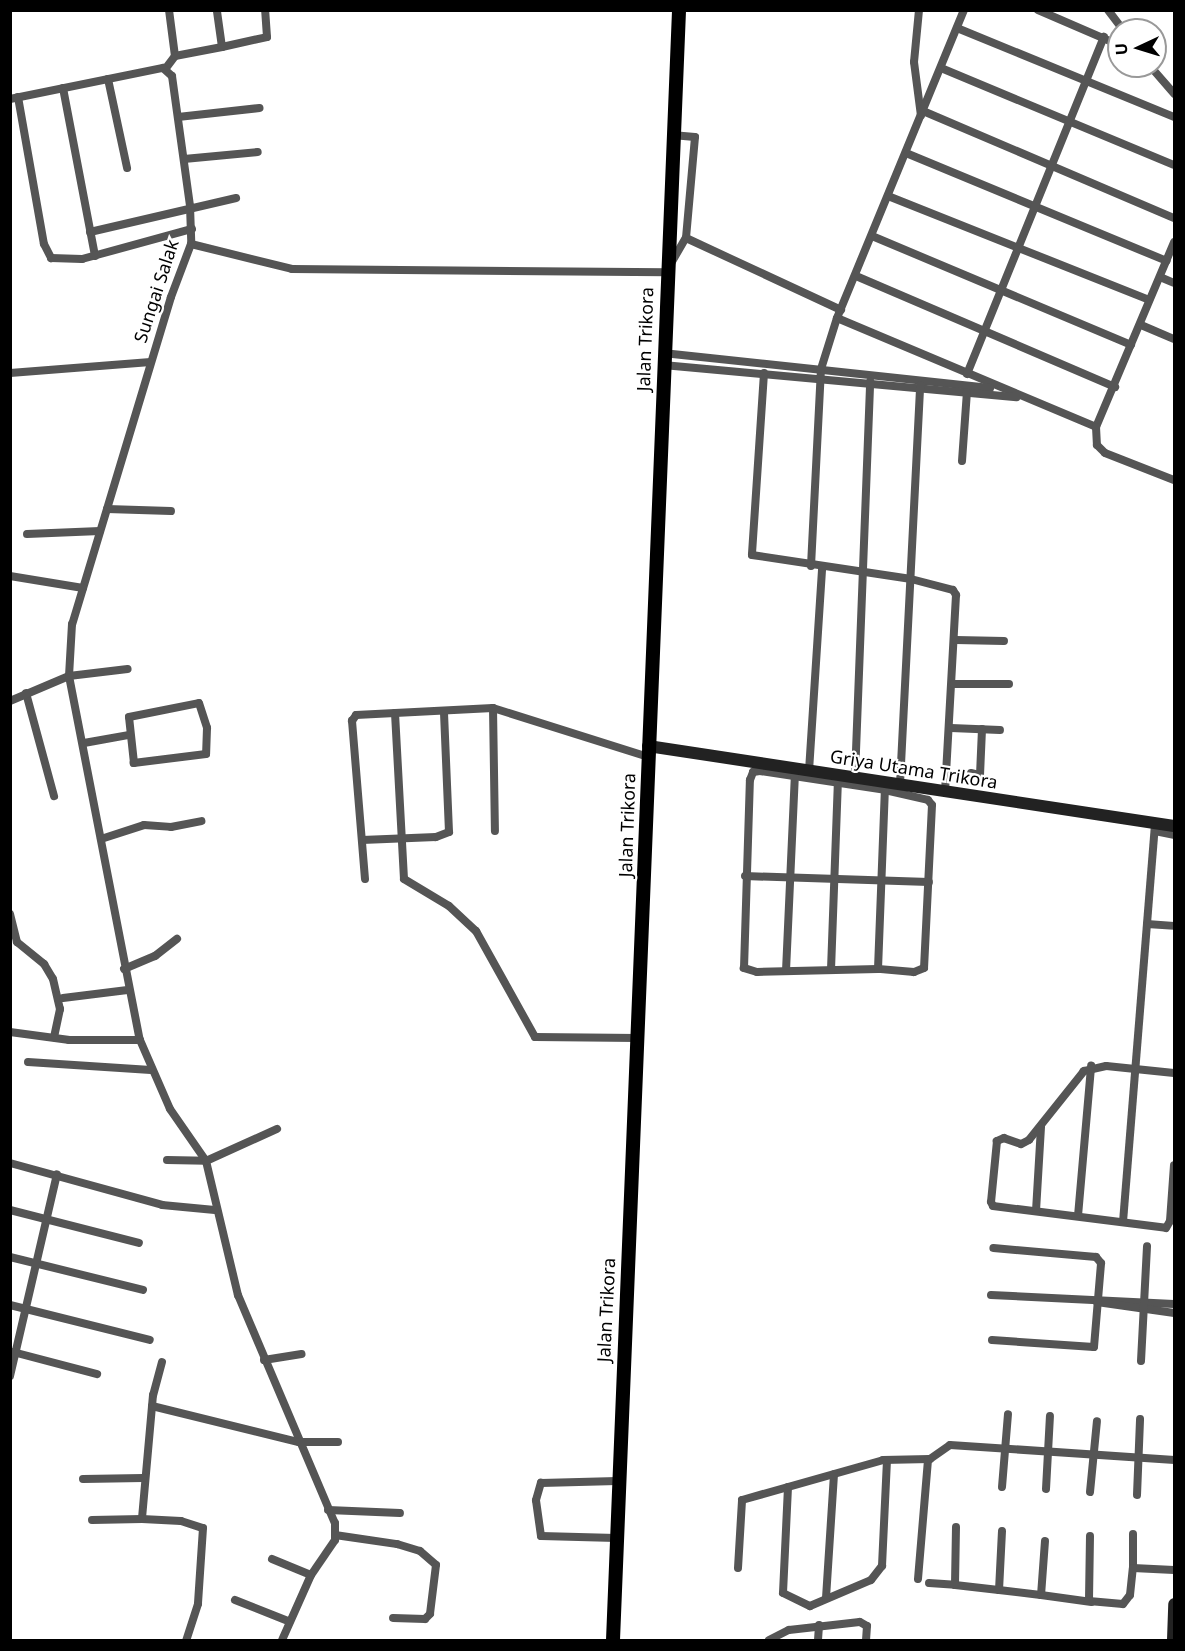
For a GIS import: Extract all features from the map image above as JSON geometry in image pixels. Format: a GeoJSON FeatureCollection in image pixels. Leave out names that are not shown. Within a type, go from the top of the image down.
{"type":"FeatureCollection","features":[{"type":"Feature","properties":{"kind":"main road","name":"Jalan Trikora"},"geometry":{"type":"LineString","coordinates":[[613,1641],[617,1481],[637,1038],[666,272],[679,10]]}},
{"type":"Feature","properties":{"kind":"street"},"geometry":{"type":"LineString","coordinates":[[169,10],[175,56]]}},
{"type":"Feature","properties":{"kind":"street"},"geometry":{"type":"LineString","coordinates":[[217,10],[222,48]]}},
{"type":"Feature","properties":{"kind":"street"},"geometry":{"type":"LineString","coordinates":[[192,229],[94,256],[56,260],[47,253],[14,98],[166,68],[175,56],[267,38],[265,10]]}},
{"type":"Feature","properties":{"kind":"street"},"geometry":{"type":"LineString","coordinates":[[919,10],[914,62],[916,99],[922,113],[1053,165],[1174,218]]}},
{"type":"Feature","properties":{"kind":"street"},"geometry":{"type":"LineString","coordinates":[[811,566],[820,372],[839,314],[964,10]]}},
{"type":"Feature","properties":{"kind":"street"},"geometry":{"type":"LineString","coordinates":[[1038,10],[1107,39]]}},
{"type":"Feature","properties":{"kind":"street"},"geometry":{"type":"LineString","coordinates":[[957,28],[1174,117]]}},
{"type":"Feature","properties":{"kind":"street"},"geometry":{"type":"LineString","coordinates":[[967,374],[986,333],[1104,37]]}},
{"type":"Feature","properties":{"kind":"street","name":"Sungai Salak"},"geometry":{"type":"LineString","coordinates":[[166,68],[172,76],[184,159],[192,229],[191,244],[151,362],[72,624],[69,676],[84,743],[128,990],[141,1040],[151,1070],[170,1109],[206,1161]]}},
{"type":"Feature","properties":{"kind":"street"},"geometry":{"type":"LineString","coordinates":[[941,68],[1174,165]]}},
{"type":"Feature","properties":{"kind":"street"},"geometry":{"type":"LineString","coordinates":[[1160,78],[1174,94]]}},
{"type":"Feature","properties":{"kind":"street"},"geometry":{"type":"LineString","coordinates":[[108,79],[127,168]]}},
{"type":"Feature","properties":{"kind":"street"},"geometry":{"type":"LineString","coordinates":[[63,88],[94,256]]}},
{"type":"Feature","properties":{"kind":"street"},"geometry":{"type":"LineString","coordinates":[[178,117],[260,108]]}},
{"type":"Feature","properties":{"kind":"street"},"geometry":{"type":"LineString","coordinates":[[191,244],[292,269],[666,272],[686,238],[695,137],[672,135]]}},
{"type":"Feature","properties":{"kind":"street"},"geometry":{"type":"LineString","coordinates":[[184,159],[258,152]]}},
{"type":"Feature","properties":{"kind":"street"},"geometry":{"type":"LineString","coordinates":[[906,153],[1167,261]]}},
{"type":"Feature","properties":{"kind":"street"},"geometry":{"type":"LineString","coordinates":[[888,196],[1149,300]]}},
{"type":"Feature","properties":{"kind":"street"},"geometry":{"type":"LineString","coordinates":[[90,232],[190,206],[236,198]]}},
{"type":"Feature","properties":{"kind":"street"},"geometry":{"type":"LineString","coordinates":[[872,236],[1131,345]]}},
{"type":"Feature","properties":{"kind":"street"},"geometry":{"type":"LineString","coordinates":[[686,238],[967,374],[1029,398],[1096,428]]}},
{"type":"Feature","properties":{"kind":"street"},"geometry":{"type":"LineString","coordinates":[[1174,242],[1096,428],[1097,445],[1105,453],[1174,480]]}},
{"type":"Feature","properties":{"kind":"street"},"geometry":{"type":"LineString","coordinates":[[856,276],[1115,387]]}},
{"type":"Feature","properties":{"kind":"street"},"geometry":{"type":"LineString","coordinates":[[1160,277],[1174,283]]}},
{"type":"Feature","properties":{"kind":"street"},"geometry":{"type":"LineString","coordinates":[[1140,325],[1174,339]]}},
{"type":"Feature","properties":{"kind":"street"},"geometry":{"type":"LineString","coordinates":[[663,359],[1009,391]]}},
{"type":"Feature","properties":{"kind":"street"},"geometry":{"type":"LineString","coordinates":[[663,359],[764,373],[820,372],[870,381],[1029,398]]}},
{"type":"Feature","properties":{"kind":"street"},"geometry":{"type":"LineString","coordinates":[[10,374],[151,362]]}},
{"type":"Feature","properties":{"kind":"street"},"geometry":{"type":"LineString","coordinates":[[764,373],[752,555],[822,568],[911,579],[955,592],[954,684],[945,791]]}},
{"type":"Feature","properties":{"kind":"street"},"geometry":{"type":"LineString","coordinates":[[855,777],[870,381]]}},
{"type":"Feature","properties":{"kind":"street"},"geometry":{"type":"LineString","coordinates":[[900,784],[920,386]]}},
{"type":"Feature","properties":{"kind":"street"},"geometry":{"type":"LineString","coordinates":[[962,461],[967,392]]}},
{"type":"Feature","properties":{"kind":"street"},"geometry":{"type":"LineString","coordinates":[[107,508],[171,511]]}},
{"type":"Feature","properties":{"kind":"street"},"geometry":{"type":"LineString","coordinates":[[27,534],[100,531]]}},
{"type":"Feature","properties":{"kind":"street"},"geometry":{"type":"LineString","coordinates":[[809,771],[822,568]]}},
{"type":"Feature","properties":{"kind":"street"},"geometry":{"type":"LineString","coordinates":[[10,576],[83,588]]}},
{"type":"Feature","properties":{"kind":"street"},"geometry":{"type":"LineString","coordinates":[[956,640],[1004,641]]}},
{"type":"Feature","properties":{"kind":"street"},"geometry":{"type":"LineString","coordinates":[[10,700],[69,676],[128,669]]}},
{"type":"Feature","properties":{"kind":"street"},"geometry":{"type":"LineString","coordinates":[[954,684],[1008,684]]}},
{"type":"Feature","properties":{"kind":"street"},"geometry":{"type":"LineString","coordinates":[[26,693],[54,796]]}},
{"type":"Feature","properties":{"kind":"street"},"geometry":{"type":"LineString","coordinates":[[199,703],[208,750],[202,756],[135,763],[129,735],[129,717],[199,703]]}},
{"type":"Feature","properties":{"kind":"street"},"geometry":{"type":"LineString","coordinates":[[365,879],[352,719],[364,713],[492,708],[648,752]]}},
{"type":"Feature","properties":{"kind":"street"},"geometry":{"type":"LineString","coordinates":[[492,708],[495,831]]}},
{"type":"Feature","properties":{"kind":"street"},"geometry":{"type":"LineString","coordinates":[[362,840],[446,835],[450,828],[444,711]]}},
{"type":"Feature","properties":{"kind":"street"},"geometry":{"type":"LineString","coordinates":[[395,713],[404,879],[449,906],[476,931],[535,1037],[637,1038]]}},
{"type":"Feature","properties":{"kind":"street"},"geometry":{"type":"LineString","coordinates":[[951,728],[1000,730]]}},
{"type":"Feature","properties":{"kind":"street"},"geometry":{"type":"LineString","coordinates":[[971,773],[980,775],[982,729]]}},
{"type":"Feature","properties":{"kind":"street"},"geometry":{"type":"LineString","coordinates":[[84,743],[129,735]]}},
{"type":"Feature","properties":{"kind":"street","name":"Griya Utama Trikora"},"geometry":{"type":"LineString","coordinates":[[648,752],[809,771],[838,779],[855,777],[1155,827],[1174,826]]}},
{"type":"Feature","properties":{"kind":"street"},"geometry":{"type":"LineString","coordinates":[[760,771],[838,779],[928,800],[932,805],[924,968],[914,972],[878,969],[749,971],[742,966],[751,774],[760,771]]}},
{"type":"Feature","properties":{"kind":"street"},"geometry":{"type":"LineString","coordinates":[[786,971],[795,775]]}},
{"type":"Feature","properties":{"kind":"street"},"geometry":{"type":"LineString","coordinates":[[831,970],[838,779]]}},
{"type":"Feature","properties":{"kind":"street"},"geometry":{"type":"LineString","coordinates":[[878,969],[885,790]]}},
{"type":"Feature","properties":{"kind":"street"},"geometry":{"type":"LineString","coordinates":[[101,838],[144,825],[171,827],[201,821]]}},
{"type":"Feature","properties":{"kind":"street"},"geometry":{"type":"LineString","coordinates":[[1123,1222],[1155,827],[1174,835]]}},
{"type":"Feature","properties":{"kind":"street"},"geometry":{"type":"LineString","coordinates":[[745,876],[929,882]]}},
{"type":"Feature","properties":{"kind":"street"},"geometry":{"type":"LineString","coordinates":[[10,914],[18,942],[44,964],[53,979],[60,1009],[54,1037]]}},
{"type":"Feature","properties":{"kind":"street"},"geometry":{"type":"LineString","coordinates":[[1147,924],[1174,926]]}},
{"type":"Feature","properties":{"kind":"street"},"geometry":{"type":"LineString","coordinates":[[124,969],[154,956],[177,939]]}},
{"type":"Feature","properties":{"kind":"street"},"geometry":{"type":"LineString","coordinates":[[63,998],[128,990]]}},
{"type":"Feature","properties":{"kind":"street"},"geometry":{"type":"LineString","coordinates":[[10,1032],[54,1037],[141,1040]]}},
{"type":"Feature","properties":{"kind":"street"},"geometry":{"type":"LineString","coordinates":[[28,1062],[151,1070]]}},
{"type":"Feature","properties":{"kind":"street"},"geometry":{"type":"LineString","coordinates":[[1078,1216],[1091,1066]]}},
{"type":"Feature","properties":{"kind":"street"},"geometry":{"type":"LineString","coordinates":[[1174,1073],[1091,1066],[1078,1076],[1041,1126],[1023,1144],[1004,1138],[998,1141],[990,1194],[993,1205],[1168,1226],[1174,1165]]}},
{"type":"Feature","properties":{"kind":"street"},"geometry":{"type":"LineString","coordinates":[[1036,1211],[1041,1126]]}},
{"type":"Feature","properties":{"kind":"street"},"geometry":{"type":"LineString","coordinates":[[167,1160],[206,1161],[277,1129]]}},
{"type":"Feature","properties":{"kind":"street"},"geometry":{"type":"LineString","coordinates":[[206,1161],[230,1272],[264,1360],[335,1523],[335,1535],[328,1556],[311,1575],[288,1622],[282,1641]]}},
{"type":"Feature","properties":{"kind":"street"},"geometry":{"type":"LineString","coordinates":[[10,1163],[57,1174],[162,1205],[215,1210]]}},
{"type":"Feature","properties":{"kind":"street"},"geometry":{"type":"LineString","coordinates":[[10,1376],[13,1352],[57,1174]]}},
{"type":"Feature","properties":{"kind":"street"},"geometry":{"type":"LineString","coordinates":[[10,1210],[139,1243]]}},
{"type":"Feature","properties":{"kind":"street"},"geometry":{"type":"LineString","coordinates":[[1141,1361],[1147,1246]]}},
{"type":"Feature","properties":{"kind":"street"},"geometry":{"type":"LineString","coordinates":[[992,1340],[1090,1349],[1095,1346],[1101,1263],[1096,1257],[993,1248]]}},
{"type":"Feature","properties":{"kind":"street"},"geometry":{"type":"LineString","coordinates":[[10,1257],[143,1290]]}},
{"type":"Feature","properties":{"kind":"street"},"geometry":{"type":"LineString","coordinates":[[991,1295],[1144,1306],[1174,1313]]}},
{"type":"Feature","properties":{"kind":"street"},"geometry":{"type":"LineString","coordinates":[[1144,1306],[1174,1304]]}},
{"type":"Feature","properties":{"kind":"street"},"geometry":{"type":"LineString","coordinates":[[10,1305],[150,1340]]}},
{"type":"Feature","properties":{"kind":"street"},"geometry":{"type":"LineString","coordinates":[[13,1352],[97,1374]]}},
{"type":"Feature","properties":{"kind":"street"},"geometry":{"type":"LineString","coordinates":[[264,1360],[302,1354]]}},
{"type":"Feature","properties":{"kind":"street"},"geometry":{"type":"LineString","coordinates":[[141,1519],[143,1478],[152,1406],[162,1362]]}},
{"type":"Feature","properties":{"kind":"street"},"geometry":{"type":"LineString","coordinates":[[152,1406],[299,1442],[338,1442]]}},
{"type":"Feature","properties":{"kind":"street"},"geometry":{"type":"LineString","coordinates":[[1002,1488],[1008,1414]]}},
{"type":"Feature","properties":{"kind":"street"},"geometry":{"type":"LineString","coordinates":[[1046,1489],[1050,1416]]}},
{"type":"Feature","properties":{"kind":"street"},"geometry":{"type":"LineString","coordinates":[[1137,1496],[1140,1419]]}},
{"type":"Feature","properties":{"kind":"street"},"geometry":{"type":"LineString","coordinates":[[1090,1492],[1096,1421]]}},
{"type":"Feature","properties":{"kind":"street"},"geometry":{"type":"LineString","coordinates":[[738,1568],[742,1500],[887,1460],[928,1459],[950,1445],[1174,1460]]}},
{"type":"Feature","properties":{"kind":"street"},"geometry":{"type":"LineString","coordinates":[[918,1579],[928,1459]]}},
{"type":"Feature","properties":{"kind":"street"},"geometry":{"type":"LineString","coordinates":[[788,1487],[783,1593],[810,1606],[871,1580],[882,1566],[887,1460]]}},
{"type":"Feature","properties":{"kind":"street"},"geometry":{"type":"LineString","coordinates":[[826,1598],[834,1474]]}},
{"type":"Feature","properties":{"kind":"street"},"geometry":{"type":"LineString","coordinates":[[83,1479],[143,1478]]}},
{"type":"Feature","properties":{"kind":"street"},"geometry":{"type":"LineString","coordinates":[[616,1538],[541,1536],[536,1500],[541,1483],[617,1481]]}},
{"type":"Feature","properties":{"kind":"street"},"geometry":{"type":"LineString","coordinates":[[328,1510],[400,1513]]}},
{"type":"Feature","properties":{"kind":"street"},"geometry":{"type":"LineString","coordinates":[[92,1520],[181,1521],[203,1528],[198,1604],[186,1641]]}},
{"type":"Feature","properties":{"kind":"street"},"geometry":{"type":"LineString","coordinates":[[955,1585],[956,1527]]}},
{"type":"Feature","properties":{"kind":"street"},"geometry":{"type":"LineString","coordinates":[[999,1590],[1002,1531]]}},
{"type":"Feature","properties":{"kind":"street"},"geometry":{"type":"LineString","coordinates":[[929,1583],[1119,1605],[1128,1600],[1133,1569],[1133,1534]]}},
{"type":"Feature","properties":{"kind":"street"},"geometry":{"type":"LineString","coordinates":[[335,1535],[397,1544],[420,1551],[436,1565],[430,1614],[424,1619],[393,1618]]}},
{"type":"Feature","properties":{"kind":"street"},"geometry":{"type":"LineString","coordinates":[[1090,1536],[1087,1598],[1092,1602]]}},
{"type":"Feature","properties":{"kind":"street"},"geometry":{"type":"LineString","coordinates":[[1041,1595],[1045,1541]]}},
{"type":"Feature","properties":{"kind":"street"},"geometry":{"type":"LineString","coordinates":[[272,1559],[311,1575]]}},
{"type":"Feature","properties":{"kind":"street"},"geometry":{"type":"LineString","coordinates":[[1133,1569],[1174,1570]]}},
{"type":"Feature","properties":{"kind":"street"},"geometry":{"type":"LineString","coordinates":[[235,1600],[288,1622]]}},
{"type":"Feature","properties":{"kind":"street"},"geometry":{"type":"LineString","coordinates":[[1173,1641],[1174,1605]]}},
{"type":"Feature","properties":{"kind":"street"},"geometry":{"type":"LineString","coordinates":[[772,1639],[819,1625],[863,1623],[867,1641]]}},
{"type":"Feature","properties":{"kind":"street"},"geometry":{"type":"LineString","coordinates":[[818,1641],[819,1625]]}}]}
